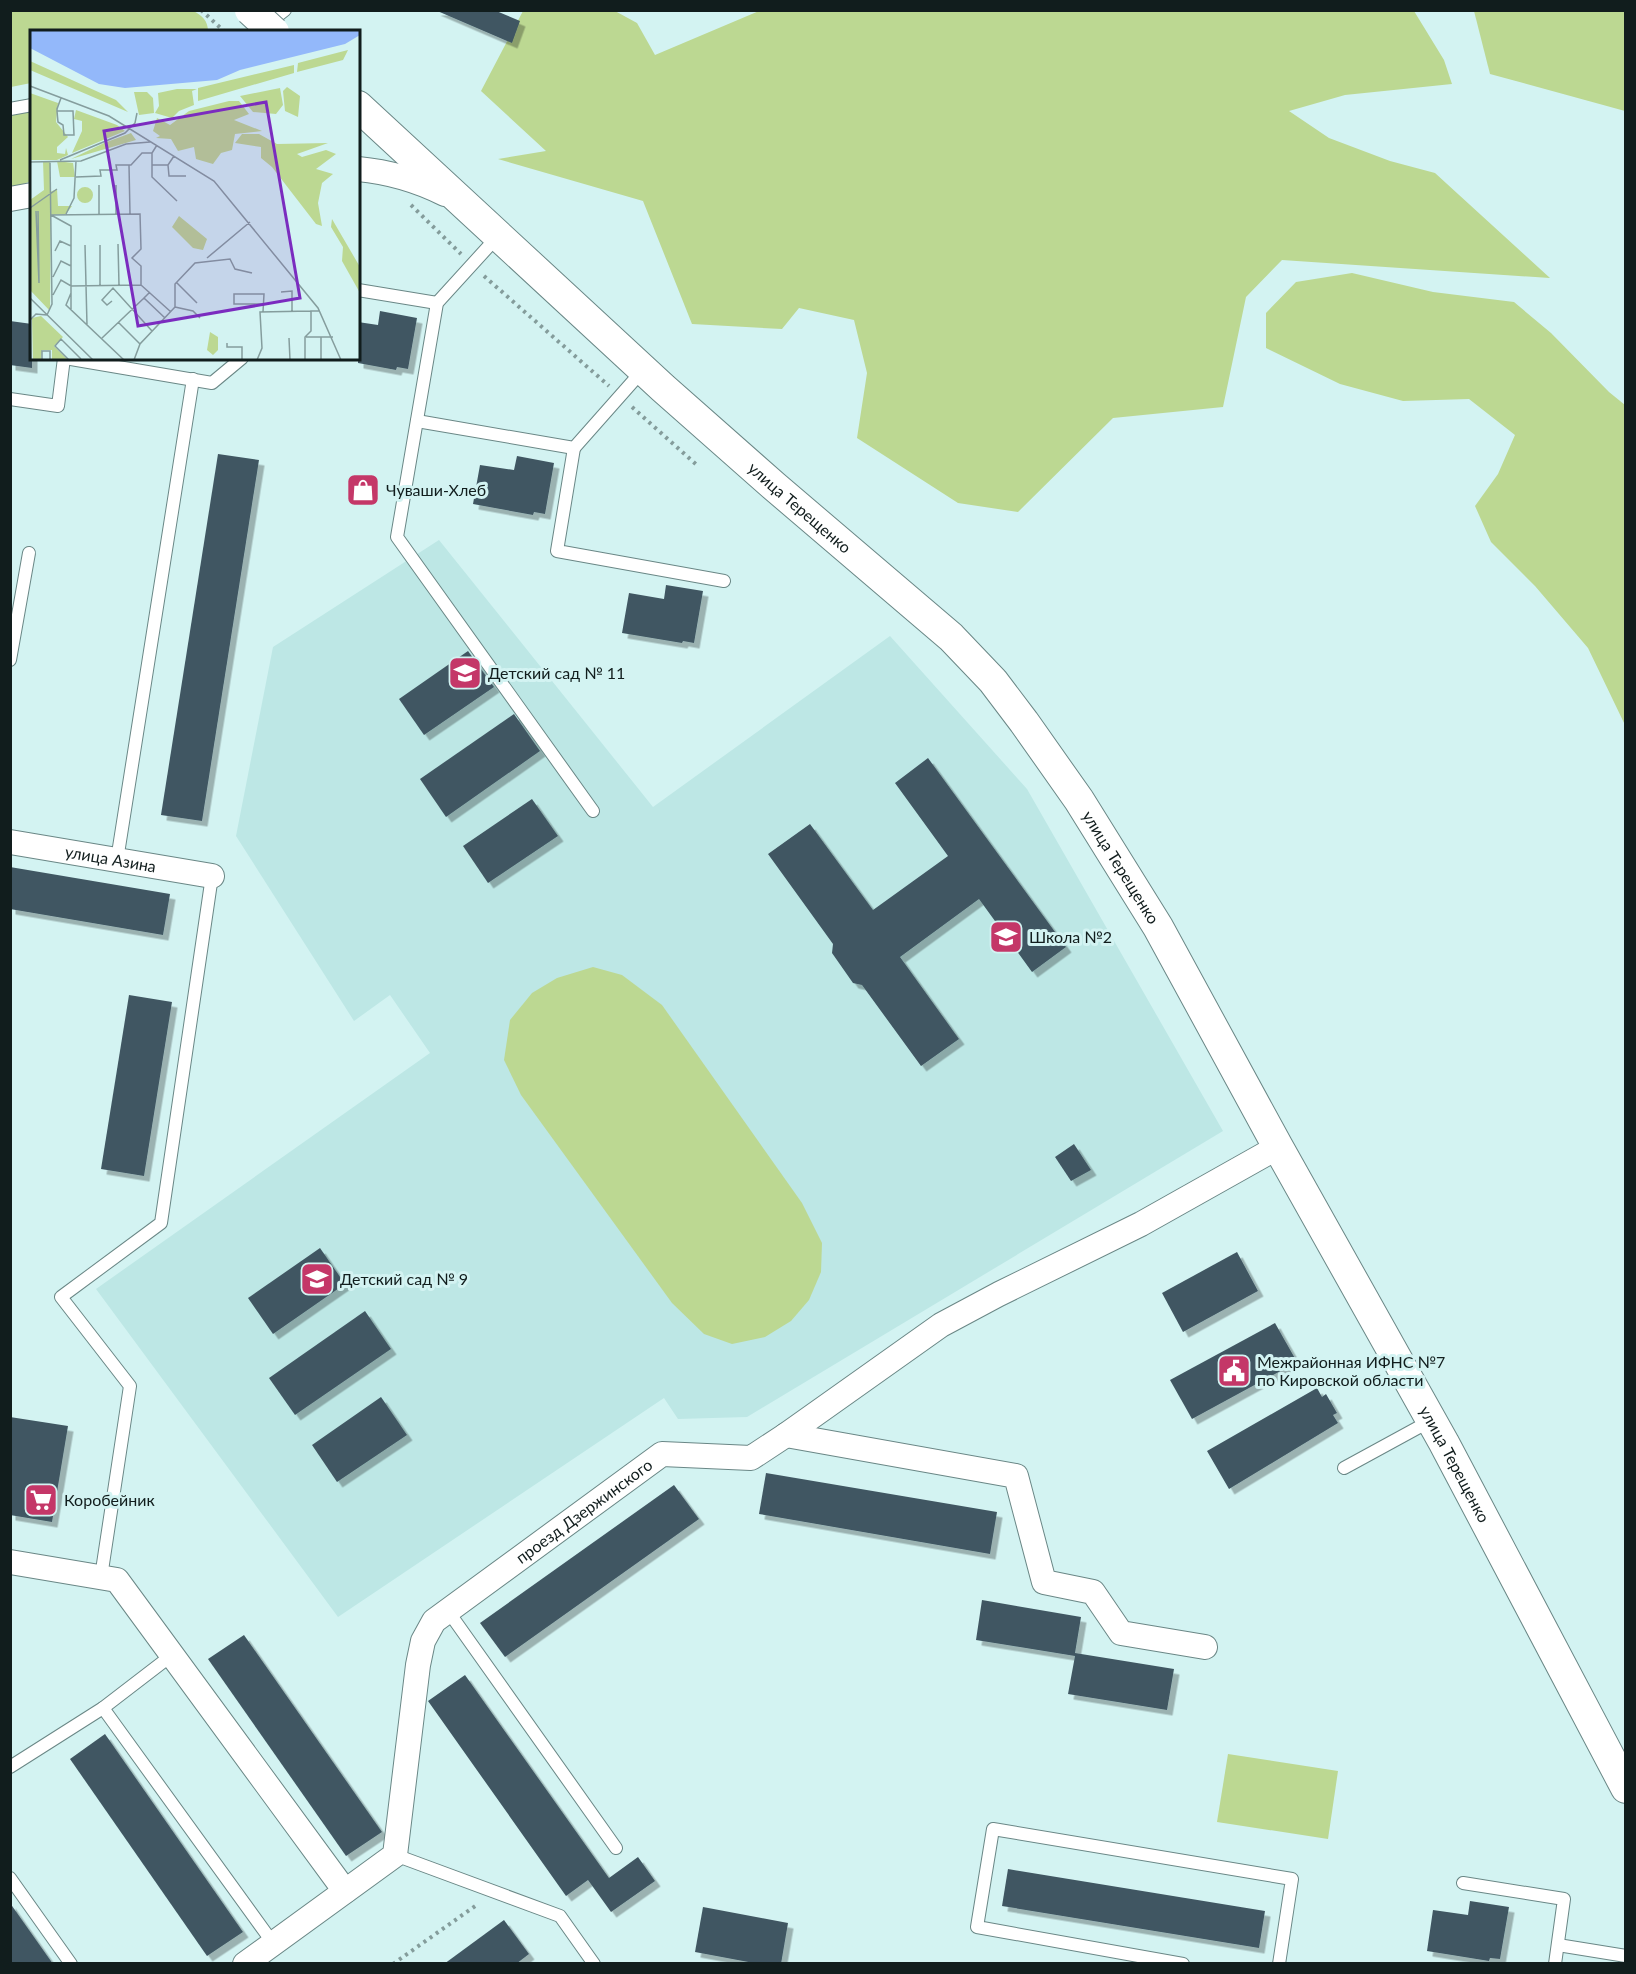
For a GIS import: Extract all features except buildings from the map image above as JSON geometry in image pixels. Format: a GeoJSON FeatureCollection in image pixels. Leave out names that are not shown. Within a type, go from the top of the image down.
{"type":"FeatureCollection","features":[{"type":"Feature","properties":{"kind":"street"},"geometry":{"type":"LineString","coordinates":[[250,10],[272,30]]}},
{"type":"Feature","properties":{"kind":"street"},"geometry":{"type":"LineString","coordinates":[[360,108],[464,204]]}},
{"type":"Feature","properties":{"kind":"street","name":"улица Терещенко"},"geometry":{"type":"LineString","coordinates":[[360,169],[420,182],[464,204],[643,370],[774,486],[951,637],[993,681],[1063,776],[1158,927],[1278,1147],[1432,1420],[1626,1788]]}},
{"type":"Feature","properties":{"kind":"street"},"geometry":{"type":"LineString","coordinates":[[10,198],[30,195]]}},
{"type":"Feature","properties":{"kind":"street","name":"улица Азина"},"geometry":{"type":"LineString","coordinates":[[10,842],[212,876]]}},
{"type":"Feature","properties":{"kind":"street","name":"проезд Дзержинского"},"geometry":{"type":"LineString","coordinates":[[396,1855],[421,1649],[434,1621],[662,1454],[751,1458],[941,1325],[1141,1224],[1278,1147]]}},
{"type":"Feature","properties":{"kind":"street"},"geometry":{"type":"LineString","coordinates":[[786,1435],[1016,1476],[1044,1582],[1093,1592],[1121,1633],[1205,1647]]}},
{"type":"Feature","properties":{"kind":"street"},"geometry":{"type":"LineString","coordinates":[[10,1562],[117,1580],[345,1891]]}},
{"type":"Feature","properties":{"kind":"street"},"geometry":{"type":"LineString","coordinates":[[245,1964],[396,1855]]}},
{"type":"Feature","properties":{"kind":"lane"},"geometry":{"type":"LineString","coordinates":[[259,30],[285,10]]}},
{"type":"Feature","properties":{"kind":"lane"},"geometry":{"type":"LineString","coordinates":[[10,109],[30,105]]}},
{"type":"Feature","properties":{"kind":"lane"},"geometry":{"type":"LineString","coordinates":[[499,236],[437,303],[398,537],[593,811]]}},
{"type":"Feature","properties":{"kind":"lane"},"geometry":{"type":"LineString","coordinates":[[360,290],[437,303]]}},
{"type":"Feature","properties":{"kind":"lane"},"geometry":{"type":"LineString","coordinates":[[10,399],[58,406],[64,360]]}},
{"type":"Feature","properties":{"kind":"lane"},"geometry":{"type":"LineString","coordinates":[[76,360],[212,383],[240,360]]}},
{"type":"Feature","properties":{"kind":"lane"},"geometry":{"type":"LineString","coordinates":[[643,370],[574,448],[557,551],[724,580]]}},
{"type":"Feature","properties":{"kind":"lane"},"geometry":{"type":"LineString","coordinates":[[117,860],[193,379]]}},
{"type":"Feature","properties":{"kind":"lane"},"geometry":{"type":"LineString","coordinates":[[417,421],[574,448]]}},
{"type":"Feature","properties":{"kind":"lane"},"geometry":{"type":"LineString","coordinates":[[10,660],[29,554]]}},
{"type":"Feature","properties":{"kind":"lane"},"geometry":{"type":"LineString","coordinates":[[101,1577],[130,1386],[62,1296],[161,1223],[212,876]]}},
{"type":"Feature","properties":{"kind":"lane"},"geometry":{"type":"LineString","coordinates":[[1344,1468],[1432,1420]]}},
{"type":"Feature","properties":{"kind":"lane"},"geometry":{"type":"LineString","coordinates":[[448,1611],[616,1848]]}},
{"type":"Feature","properties":{"kind":"lane"},"geometry":{"type":"LineString","coordinates":[[10,1767],[103,1708],[172,1655]]}},
{"type":"Feature","properties":{"kind":"lane"},"geometry":{"type":"LineString","coordinates":[[103,1708],[273,1943]]}},
{"type":"Feature","properties":{"kind":"lane"},"geometry":{"type":"LineString","coordinates":[[1183,1964],[977,1927],[993,1829],[1292,1879],[1279,1964]]}},
{"type":"Feature","properties":{"kind":"lane"},"geometry":{"type":"LineString","coordinates":[[396,1855],[560,1916],[594,1964]]}},
{"type":"Feature","properties":{"kind":"lane"},"geometry":{"type":"LineString","coordinates":[[10,1878],[71,1964]]}},
{"type":"Feature","properties":{"kind":"lane"},"geometry":{"type":"LineString","coordinates":[[1462,1882],[1564,1899],[1555,1964]]}},
{"type":"Feature","properties":{"kind":"lane"},"geometry":{"type":"LineString","coordinates":[[1558,1946],[1626,1956]]}},
{"type":"Feature","properties":{"kind":"path"},"geometry":{"type":"LineString","coordinates":[[201,10],[223,30]]}},
{"type":"Feature","properties":{"kind":"path"},"geometry":{"type":"LineString","coordinates":[[408,202],[472,265],[699,467]]}},
{"type":"Feature","properties":{"kind":"path"},"geometry":{"type":"LineString","coordinates":[[393,1964],[496,1892]]}},
{"type":"Feature","properties":{"kind":"shaded area"},"geometry":{"type":"Polygon","coordinates":[[[439,540],[653,807],[890,636],[1027,789],[1223,1131],[747,1417],[678,1419],[664,1398],[338,1617],[96,1289],[430,1053],[390,995],[354,1021],[236,836],[273,647],[439,540]]]}},
{"type":"Feature","properties":{"kind":"green space"},"geometry":{"type":"Polygon","coordinates":[[[10,11],[193,11],[199,14],[207,24],[208,30],[30,30],[30,83],[11,87],[10,11]]]}},
{"type":"Feature","properties":{"kind":"green space"},"geometry":{"type":"Polygon","coordinates":[[[523,11],[615,11],[637,23],[655,55],[759,11],[1414,11],[1444,60],[1452,84],[1345,95],[1289,111],[1329,138],[1390,161],[1435,173],[1550,278],[1282,260],[1246,297],[1223,407],[1113,418],[1018,512],[958,503],[857,438],[867,373],[854,320],[799,308],[782,329],[692,324],[643,201],[498,159],[546,151],[481,91],[523,11]]]}},
{"type":"Feature","properties":{"kind":"green space"},"geometry":{"type":"Polygon","coordinates":[[[1474,11],[1625,11],[1625,111],[1490,74],[1474,11]]]}},
{"type":"Feature","properties":{"kind":"green space"},"geometry":{"type":"Polygon","coordinates":[[[30,107],[30,181],[11,189],[11,114],[30,107]]]}},
{"type":"Feature","properties":{"kind":"green space"},"geometry":{"type":"Polygon","coordinates":[[[1352,273],[1433,292],[1514,302],[1551,333],[1609,392],[1625,405],[1625,725],[1588,648],[1535,586],[1491,542],[1475,506],[1498,474],[1515,435],[1469,399],[1403,401],[1340,384],[1266,348],[1266,313],[1296,282],[1352,273]]]}},
{"type":"Feature","properties":{"kind":"green space"},"geometry":{"type":"Polygon","coordinates":[[[593,967],[622,975],[662,1005],[802,1203],[822,1243],[821,1272],[809,1300],[791,1321],[765,1337],[732,1344],[704,1334],[672,1303],[521,1095],[504,1060],[510,1020],[532,993],[557,978],[593,967]]]}},
{"type":"Feature","properties":{"kind":"green space"},"geometry":{"type":"Polygon","coordinates":[[[1228,1754],[1338,1771],[1328,1839],[1217,1822],[1228,1754]]]}},
{"type":"Feature","properties":{"kind":"place","name":"Чуваши-Хлеб"},"geometry":{"type":"Point","coordinates":[363,490]}},
{"type":"Feature","properties":{"kind":"place","name":"Детский сад № 11"},"geometry":{"type":"Point","coordinates":[465,673]}},
{"type":"Feature","properties":{"kind":"place","name":"Школа №2"},"geometry":{"type":"Point","coordinates":[1006,937]}},
{"type":"Feature","properties":{"kind":"place","name":"Детский сад № 9"},"geometry":{"type":"Point","coordinates":[317,1279]}},
{"type":"Feature","properties":{"kind":"place","name":"Межрайонная ИФНС №7 по Кировской области"},"geometry":{"type":"Point","coordinates":[1234,1371]}},
{"type":"Feature","properties":{"kind":"place","name":"Коробейник"},"geometry":{"type":"Point","coordinates":[41,1500]}}]}
